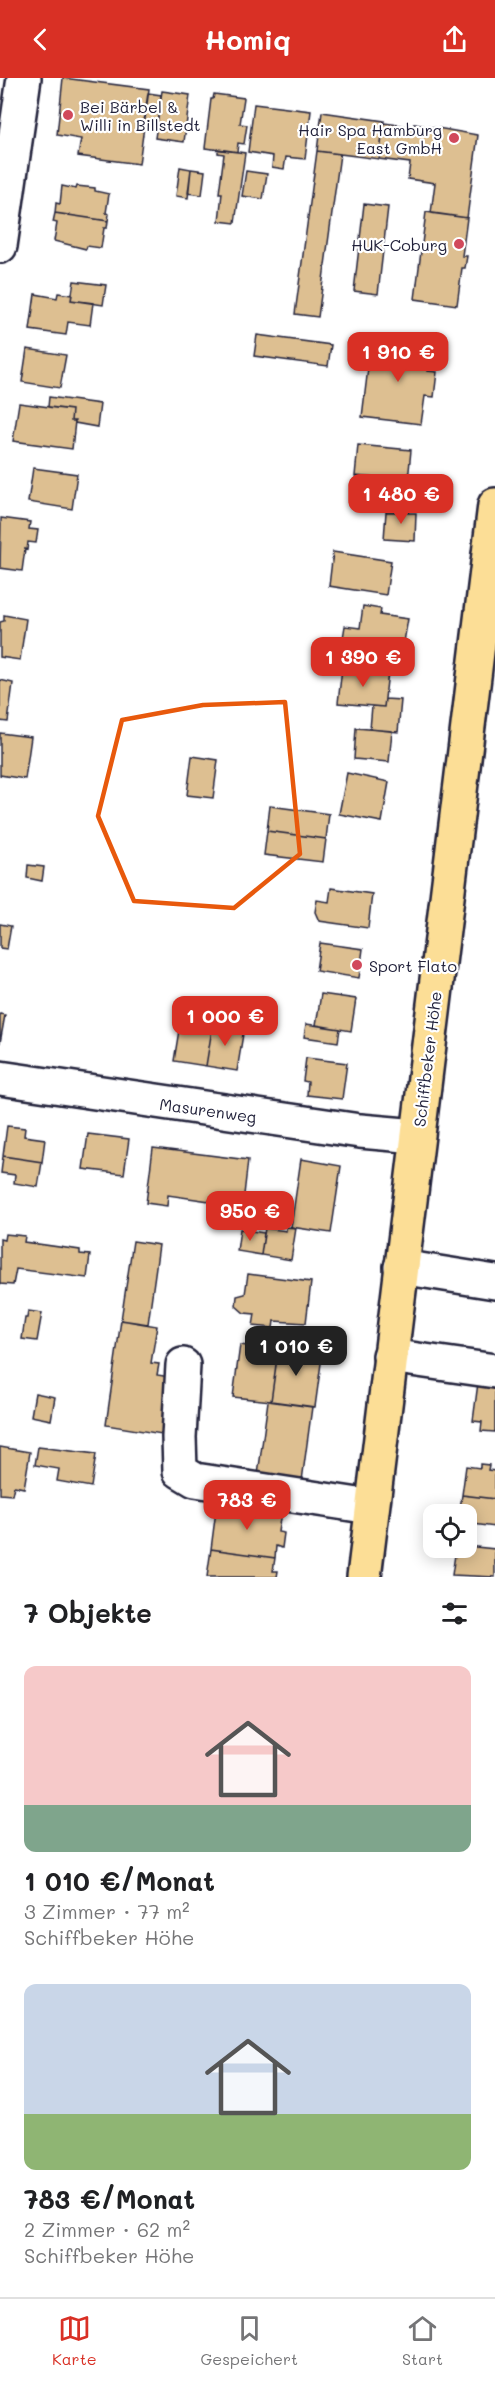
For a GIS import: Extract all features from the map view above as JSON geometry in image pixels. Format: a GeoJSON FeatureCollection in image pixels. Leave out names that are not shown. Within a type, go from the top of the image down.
{"type":"FeatureCollection","features":[{"type":"Feature","properties":{"kind":"main road","name":"Schiffbeker Höhe"},"geometry":{"type":"LineString","coordinates":[[364,1577],[495,505]]}},
{"type":"Feature","properties":{"kind":"street"},"geometry":{"type":"LineString","coordinates":[[0,246],[24,78]]}},
{"type":"Feature","properties":{"kind":"street","name":"Masurenweg"},"geometry":{"type":"LineString","coordinates":[[0,1078],[360,1131],[417,1136]]}},
{"type":"Feature","properties":{"kind":"street"},"geometry":{"type":"LineString","coordinates":[[401,1267],[495,1282]]}},
{"type":"Feature","properties":{"kind":"street"},"geometry":{"type":"LineString","coordinates":[[390,1356],[495,1371]]}},
{"type":"Feature","properties":{"kind":"street"},"geometry":{"type":"LineString","coordinates":[[183,1365],[179,1437],[180,1470],[195,1480],[371,1507]]}},
{"type":"Feature","properties":{"kind":"highlighted area"},"geometry":{"type":"Polygon","coordinates":[[[285,702],[300,854],[234,908],[134,901],[98,816],[122,720],[203,705],[285,702]]]}},
{"type":"Feature","properties":{"kind":"building"},"geometry":{"type":"Polygon","coordinates":[[[63,78],[149,89],[139,164],[78,156],[81,139],[57,135],[63,78]]]}},
{"type":"Feature","properties":{"kind":"building"},"geometry":{"type":"Polygon","coordinates":[[[162,91],[190,95],[184,142],[155,138],[162,91]]]}},
{"type":"Feature","properties":{"kind":"building"},"geometry":{"type":"Polygon","coordinates":[[[148,93],[161,95],[157,123],[144,121],[148,93]]]}},
{"type":"Feature","properties":{"kind":"building"},"geometry":{"type":"Polygon","coordinates":[[[214,94],[244,98],[240,124],[247,125],[244,144],[238,143],[237,152],[205,148],[211,99],[214,94]]]}},
{"type":"Feature","properties":{"kind":"building"},"geometry":{"type":"Polygon","coordinates":[[[254,104],[311,111],[305,159],[286,157],[284,169],[272,167],[273,156],[248,152],[254,104]]]}},
{"type":"Feature","properties":{"kind":"building"},"geometry":{"type":"Polygon","coordinates":[[[322,112],[384,121],[379,159],[317,151],[322,112]]]}},
{"type":"Feature","properties":{"kind":"building"},"geometry":{"type":"Polygon","coordinates":[[[384,123],[414,127],[414,124],[478,135],[467,218],[431,213],[435,183],[408,179],[410,163],[379,159],[384,123]]]}},
{"type":"Feature","properties":{"kind":"building"},"geometry":{"type":"Polygon","coordinates":[[[218,149],[245,153],[235,223],[219,221],[222,193],[219,193],[224,154],[218,153],[218,149]]]}},
{"type":"Feature","properties":{"kind":"building"},"geometry":{"type":"Polygon","coordinates":[[[317,151],[340,154],[318,317],[295,314],[317,151]]]}},
{"type":"Feature","properties":{"kind":"building"},"geometry":{"type":"Polygon","coordinates":[[[180,167],[191,169],[188,198],[176,196],[180,167]]]}},
{"type":"Feature","properties":{"kind":"building"},"geometry":{"type":"Polygon","coordinates":[[[191,169],[205,171],[202,195],[188,193],[191,169]]]}},
{"type":"Feature","properties":{"kind":"building"},"geometry":{"type":"Polygon","coordinates":[[[246,171],[267,174],[263,199],[242,196],[246,171]]]}},
{"type":"Feature","properties":{"kind":"building"},"geometry":{"type":"Polygon","coordinates":[[[62,186],[76,189],[77,186],[95,188],[95,191],[109,194],[106,213],[109,214],[108,221],[55,213],[56,203],[60,204],[62,186]]]}},
{"type":"Feature","properties":{"kind":"building"},"geometry":{"type":"Polygon","coordinates":[[[364,204],[388,207],[378,294],[354,291],[364,204]]]}},
{"type":"Feature","properties":{"kind":"building"},"geometry":{"type":"Polygon","coordinates":[[[426,212],[467,218],[462,256],[467,256],[465,268],[462,268],[457,305],[415,299],[426,212]]]}},
{"type":"Feature","properties":{"kind":"building"},"geometry":{"type":"Polygon","coordinates":[[[55,213],[108,221],[107,228],[104,228],[101,248],[87,246],[86,249],[54,241],[57,223],[53,222],[55,213]]]}},
{"type":"Feature","properties":{"kind":"building"},"geometry":{"type":"Polygon","coordinates":[[[74,281],[106,285],[103,305],[71,300],[74,281]]]}},
{"type":"Feature","properties":{"kind":"building"},"geometry":{"type":"Polygon","coordinates":[[[58,293],[72,295],[71,300],[93,303],[90,325],[68,322],[66,335],[30,330],[35,294],[57,298],[58,293]]]}},
{"type":"Feature","properties":{"kind":"building"},"geometry":{"type":"Polygon","coordinates":[[[257,335],[331,345],[328,366],[254,356],[257,335]]]}},
{"type":"Feature","properties":{"kind":"building"},"geometry":{"type":"Polygon","coordinates":[[[371,343],[431,350],[428,371],[437,372],[434,397],[425,396],[421,424],[362,417],[371,343]]]}},
{"type":"Feature","properties":{"kind":"building"},"geometry":{"type":"Polygon","coordinates":[[[27,349],[66,355],[60,388],[22,382],[27,349]]]}},
{"type":"Feature","properties":{"kind":"building"},"geometry":{"type":"Polygon","coordinates":[[[49,397],[100,404],[97,427],[71,421],[72,410],[48,407],[49,397]]]}},
{"type":"Feature","properties":{"kind":"building"},"geometry":{"type":"Polygon","coordinates":[[[19,403],[72,410],[71,421],[75,421],[72,449],[13,441],[19,403]]]}},
{"type":"Feature","properties":{"kind":"building"},"geometry":{"type":"Polygon","coordinates":[[[358,445],[411,450],[408,481],[355,476],[358,445]]]}},
{"type":"Feature","properties":{"kind":"building"},"geometry":{"type":"Polygon","coordinates":[[[33,468],[77,474],[72,509],[28,502],[33,468]]]}},
{"type":"Feature","properties":{"kind":"building"},"geometry":{"type":"Polygon","coordinates":[[[401,506],[409,507],[408,513],[416,513],[415,541],[384,539],[386,512],[401,512],[401,506]]]}},
{"type":"Feature","properties":{"kind":"building"},"geometry":{"type":"Polygon","coordinates":[[[1,518],[30,522],[29,529],[38,530],[36,543],[28,542],[27,550],[25,549],[22,571],[0,568],[1,518]]]}},
{"type":"Feature","properties":{"kind":"building"},"geometry":{"type":"Polygon","coordinates":[[[333,552],[391,561],[386,595],[329,586],[333,552]]]}},
{"type":"Feature","properties":{"kind":"building"},"geometry":{"type":"Polygon","coordinates":[[[363,606],[381,609],[380,615],[408,619],[402,653],[342,644],[345,626],[360,628],[363,606]]]}},
{"type":"Feature","properties":{"kind":"building"},"geometry":{"type":"Polygon","coordinates":[[[4,615],[26,619],[20,660],[0,657],[0,622],[4,621],[4,615]]]}},
{"type":"Feature","properties":{"kind":"building"},"geometry":{"type":"Polygon","coordinates":[[[342,668],[388,672],[384,707],[338,703],[342,668]]]}},
{"type":"Feature","properties":{"kind":"building"},"geometry":{"type":"Polygon","coordinates":[[[0,680],[13,683],[8,722],[0,721],[0,680]]]}},
{"type":"Feature","properties":{"kind":"building"},"geometry":{"type":"Polygon","coordinates":[[[385,699],[401,700],[398,732],[370,729],[372,706],[384,707],[385,699]]]}},
{"type":"Feature","properties":{"kind":"building"},"geometry":{"type":"Polygon","coordinates":[[[356,728],[392,731],[389,762],[354,759],[356,728]]]}},
{"type":"Feature","properties":{"kind":"building"},"geometry":{"type":"Polygon","coordinates":[[[0,733],[31,737],[25,779],[0,775],[0,733]]]}},
{"type":"Feature","properties":{"kind":"building"},"geometry":{"type":"Polygon","coordinates":[[[192,756],[218,760],[213,798],[187,795],[192,756]]]}},
{"type":"Feature","properties":{"kind":"building"},"geometry":{"type":"Polygon","coordinates":[[[347,773],[389,782],[382,822],[339,814],[347,773]]]}},
{"type":"Feature","properties":{"kind":"building"},"geometry":{"type":"Polygon","coordinates":[[[270,806],[329,814],[326,839],[267,831],[270,806]]]}},
{"type":"Feature","properties":{"kind":"building"},"geometry":{"type":"Polygon","coordinates":[[[267,831],[326,839],[323,862],[264,855],[267,831]]]}},
{"type":"Feature","properties":{"kind":"building"},"geometry":{"type":"Polygon","coordinates":[[[28,865],[44,867],[42,881],[27,878],[28,865]]]}},
{"type":"Feature","properties":{"kind":"building"},"geometry":{"type":"Polygon","coordinates":[[[331,888],[372,894],[368,928],[319,921],[315,912],[317,900],[329,902],[331,888]]]}},
{"type":"Feature","properties":{"kind":"building"},"geometry":{"type":"Polygon","coordinates":[[[0,924],[11,926],[7,949],[0,948],[0,924]]]}},
{"type":"Feature","properties":{"kind":"building"},"geometry":{"type":"Polygon","coordinates":[[[320,943],[363,949],[359,978],[316,971],[320,943]]]}},
{"type":"Feature","properties":{"kind":"building"},"geometry":{"type":"Polygon","coordinates":[[[321,994],[356,999],[351,1031],[316,1025],[321,994]]]}},
{"type":"Feature","properties":{"kind":"building"},"geometry":{"type":"Polygon","coordinates":[[[0,1014],[5,1015],[0,1043],[0,1014]]]}},
{"type":"Feature","properties":{"kind":"building"},"geometry":{"type":"Polygon","coordinates":[[[181,1018],[213,1023],[206,1066],[174,1061],[181,1018]]]}},
{"type":"Feature","properties":{"kind":"building"},"geometry":{"type":"Polygon","coordinates":[[[213,1023],[244,1028],[237,1071],[206,1066],[213,1023]]]}},
{"type":"Feature","properties":{"kind":"building"},"geometry":{"type":"Polygon","coordinates":[[[306,1024],[340,1029],[338,1042],[304,1037],[306,1024]]]}},
{"type":"Feature","properties":{"kind":"building"},"geometry":{"type":"Polygon","coordinates":[[[306,1058],[347,1063],[342,1099],[307,1095],[308,1082],[303,1081],[306,1058]]]}},
{"type":"Feature","properties":{"kind":"building"},"geometry":{"type":"Polygon","coordinates":[[[7,1126],[25,1128],[24,1136],[45,1139],[42,1162],[3,1156],[7,1126]]]}},
{"type":"Feature","properties":{"kind":"building"},"geometry":{"type":"Polygon","coordinates":[[[88,1134],[129,1139],[124,1174],[83,1169],[88,1134]]]}},
{"type":"Feature","properties":{"kind":"building"},"geometry":{"type":"Polygon","coordinates":[[[153,1148],[248,1160],[242,1212],[222,1210],[223,1203],[168,1195],[167,1206],[146,1203],[153,1148]]]}},
{"type":"Feature","properties":{"kind":"building"},"geometry":{"type":"Polygon","coordinates":[[[3,1156],[42,1162],[38,1187],[14,1183],[15,1175],[1,1173],[3,1156]]]}},
{"type":"Feature","properties":{"kind":"building"},"geometry":{"type":"Polygon","coordinates":[[[301,1159],[341,1166],[331,1233],[291,1227],[301,1159]]]}},
{"type":"Feature","properties":{"kind":"building"},"geometry":{"type":"Polygon","coordinates":[[[286,1227],[296,1228],[291,1260],[261,1255],[265,1228],[286,1231],[286,1227]]]}},
{"type":"Feature","properties":{"kind":"building"},"geometry":{"type":"Polygon","coordinates":[[[240,1229],[264,1233],[261,1255],[237,1251],[240,1229]]]}},
{"type":"Feature","properties":{"kind":"building"},"geometry":{"type":"Polygon","coordinates":[[[5,1234],[25,1236],[24,1242],[80,1250],[80,1254],[90,1255],[87,1278],[16,1269],[13,1285],[0,1284],[0,1239],[4,1240],[5,1234]]]}},
{"type":"Feature","properties":{"kind":"building"},"geometry":{"type":"Polygon","coordinates":[[[133,1241],[159,1245],[148,1324],[121,1320],[133,1241]]]}},
{"type":"Feature","properties":{"kind":"building"},"geometry":{"type":"Polygon","coordinates":[[[248,1274],[311,1282],[306,1323],[274,1321],[273,1328],[253,1326],[255,1314],[244,1313],[236,1306],[237,1296],[245,1294],[248,1274]]]}},
{"type":"Feature","properties":{"kind":"building"},"geometry":{"type":"Polygon","coordinates":[[[28,1311],[42,1313],[37,1341],[22,1339],[28,1311]]]}},
{"type":"Feature","properties":{"kind":"building"},"geometry":{"type":"Polygon","coordinates":[[[121,1320],[157,1326],[151,1363],[159,1364],[157,1375],[176,1378],[168,1435],[106,1425],[121,1320]]]}},
{"type":"Feature","properties":{"kind":"building"},"geometry":{"type":"Polygon","coordinates":[[[279,1344],[301,1347],[300,1353],[322,1356],[315,1407],[271,1401],[279,1344]]]}},
{"type":"Feature","properties":{"kind":"building"},"geometry":{"type":"Polygon","coordinates":[[[240,1345],[278,1350],[271,1401],[233,1397],[240,1345]]]}},
{"type":"Feature","properties":{"kind":"building"},"geometry":{"type":"Polygon","coordinates":[[[478,1383],[495,1385],[495,1432],[481,1431],[482,1422],[473,1421],[478,1383]]]}},
{"type":"Feature","properties":{"kind":"building"},"geometry":{"type":"Polygon","coordinates":[[[35,1393],[55,1397],[51,1420],[31,1416],[35,1393]]]}},
{"type":"Feature","properties":{"kind":"building"},"geometry":{"type":"Polygon","coordinates":[[[268,1401],[312,1407],[301,1488],[257,1482],[268,1401]]]}},
{"type":"Feature","properties":{"kind":"building"},"geometry":{"type":"Polygon","coordinates":[[[0,1447],[30,1452],[24,1488],[14,1486],[12,1495],[0,1494],[0,1447]]]}},
{"type":"Feature","properties":{"kind":"building"},"geometry":{"type":"Polygon","coordinates":[[[38,1447],[96,1454],[91,1487],[57,1481],[59,1469],[35,1465],[38,1447]]]}},
{"type":"Feature","properties":{"kind":"building"},"geometry":{"type":"Polygon","coordinates":[[[480,1464],[489,1465],[488,1470],[495,1471],[495,1499],[462,1495],[466,1466],[480,1468],[480,1464]]]}},
{"type":"Feature","properties":{"kind":"building"},"geometry":{"type":"Polygon","coordinates":[[[462,1495],[495,1499],[495,1527],[477,1525],[477,1504],[461,1504],[462,1495]]]}},
{"type":"Feature","properties":{"kind":"building"},"geometry":{"type":"Polygon","coordinates":[[[217,1503],[281,1512],[278,1532],[284,1533],[282,1548],[276,1546],[275,1558],[211,1549],[217,1503]]]}},
{"type":"Feature","properties":{"kind":"building"},"geometry":{"type":"Polygon","coordinates":[[[477,1547],[495,1549],[495,1577],[452,1575],[455,1558],[477,1558],[477,1547]]]}},
{"type":"Feature","properties":{"kind":"building"},"geometry":{"type":"Polygon","coordinates":[[[211,1549],[275,1558],[273,1571],[278,1571],[277,1577],[207,1577],[211,1549]]]}},
{"type":"Feature","properties":{"kind":"place","name":"Bei Bärbel & Willi in Billstedt"},"geometry":{"type":"Point","coordinates":[68,115]}},
{"type":"Feature","properties":{"kind":"place","name":"Hair Spa Hamburg East GmbH"},"geometry":{"type":"Point","coordinates":[454,138]}},
{"type":"Feature","properties":{"kind":"place","name":"HUK-Coburg"},"geometry":{"type":"Point","coordinates":[459,244]}},
{"type":"Feature","properties":{"kind":"place","name":"Sport Flato"},"geometry":{"type":"Point","coordinates":[357,965]}}]}
